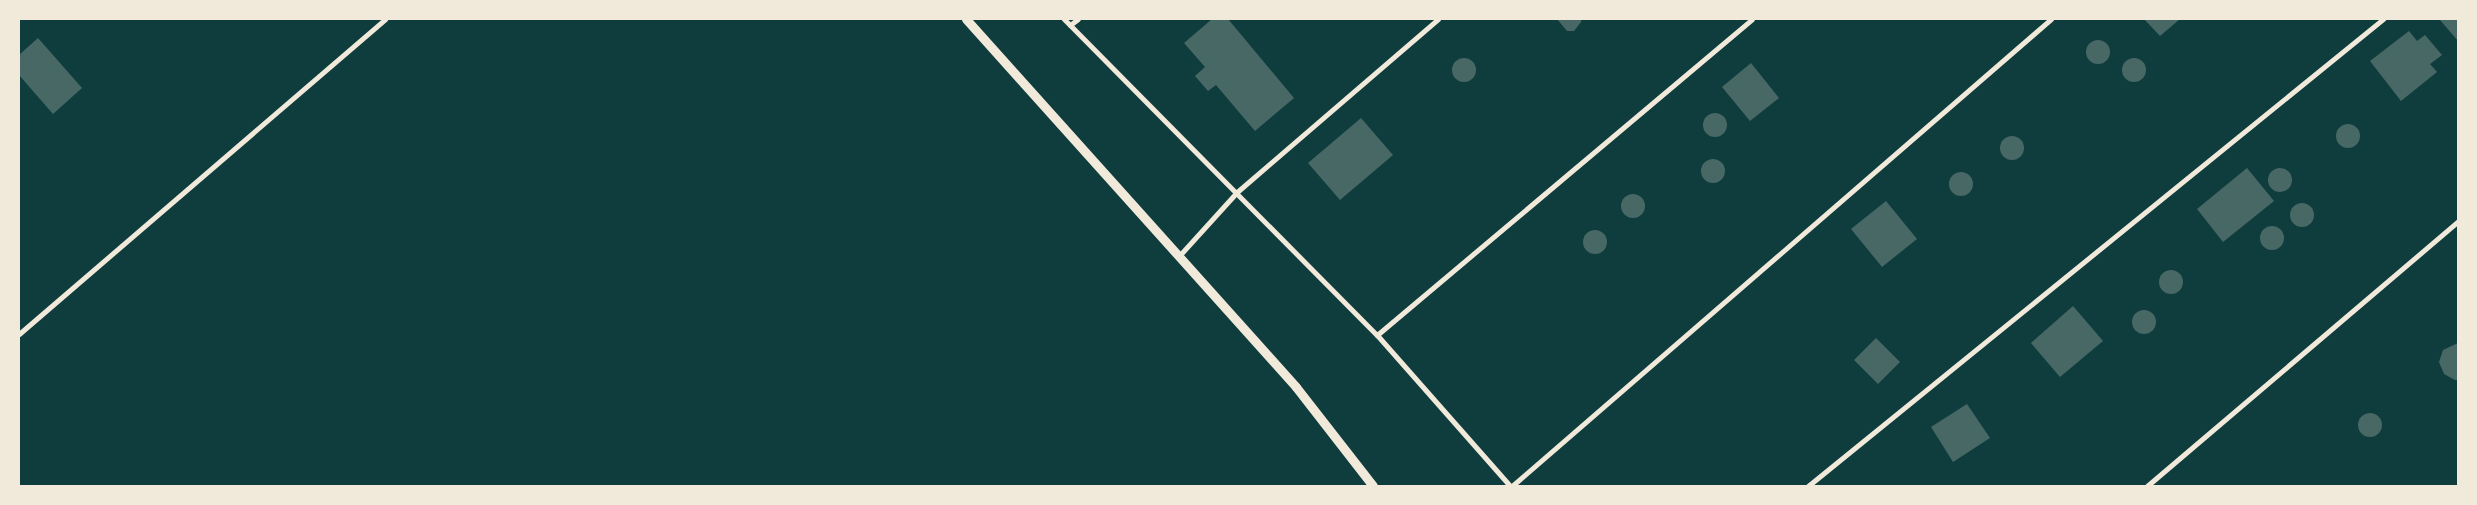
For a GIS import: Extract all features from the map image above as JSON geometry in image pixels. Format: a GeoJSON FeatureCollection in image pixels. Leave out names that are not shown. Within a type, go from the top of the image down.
{"type":"FeatureCollection","features":[{"type":"Feature","properties":{"kind":"street"},"geometry":{"type":"LineString","coordinates":[[19,334],[385,19]]}},
{"type":"Feature","properties":{"kind":"street"},"geometry":{"type":"LineString","coordinates":[[966,19],[1296,387],[1373,486]]}},
{"type":"Feature","properties":{"kind":"street"},"geometry":{"type":"LineString","coordinates":[[1064,19],[1377,335],[1511,486],[2051,19]]}},
{"type":"Feature","properties":{"kind":"street"},"geometry":{"type":"LineString","coordinates":[[1070,25],[1078,19]]}},
{"type":"Feature","properties":{"kind":"street"},"geometry":{"type":"LineString","coordinates":[[1179,256],[1237,192],[1438,19]]}},
{"type":"Feature","properties":{"kind":"street"},"geometry":{"type":"LineString","coordinates":[[1377,335],[1752,19]]}},
{"type":"Feature","properties":{"kind":"street"},"geometry":{"type":"LineString","coordinates":[[1808,486],[2383,19]]}},
{"type":"Feature","properties":{"kind":"street"},"geometry":{"type":"LineString","coordinates":[[2147,486],[2458,221]]}},
{"type":"Feature","properties":{"kind":"building"},"geometry":{"type":"Polygon","coordinates":[[[1212,19],[1228,19],[1294,98],[1255,131],[1216,85],[1208,91],[1195,76],[1205,67],[1184,43],[1212,19]]]}},
{"type":"Feature","properties":{"kind":"building"},"geometry":{"type":"Polygon","coordinates":[[[1557,19],[1581,19],[1581,22],[1574,31],[1567,31],[1557,19]]]}},
{"type":"Feature","properties":{"kind":"building"},"geometry":{"type":"Polygon","coordinates":[[[2144,19],[2180,19],[2160,36],[2144,19]]]}},
{"type":"Feature","properties":{"kind":"building"},"geometry":{"type":"Polygon","coordinates":[[[2458,19],[2458,41],[2440,20],[2458,19]]]}},
{"type":"Feature","properties":{"kind":"building"},"geometry":{"type":"Polygon","coordinates":[[[2409,31],[2417,41],[2425,35],[2442,55],[2430,64],[2437,72],[2401,101],[2370,61],[2409,31]]]}},
{"type":"Feature","properties":{"kind":"building"},"geometry":{"type":"Polygon","coordinates":[[[38,38],[82,88],[53,114],[19,75],[19,55],[38,38]]]}},
{"type":"Feature","properties":{"kind":"building"},"geometry":{"type":"Polygon","coordinates":[[[2098,40],[2106,44],[2110,52],[2106,60],[2098,64],[2090,60],[2086,52],[2090,44],[2098,40]]]}},
{"type":"Feature","properties":{"kind":"building"},"geometry":{"type":"Polygon","coordinates":[[[1464,58],[1472,62],[1476,70],[1472,78],[1464,82],[1456,78],[1452,70],[1456,62],[1464,58]]]}},
{"type":"Feature","properties":{"kind":"building"},"geometry":{"type":"Polygon","coordinates":[[[2134,58],[2142,62],[2146,70],[2142,78],[2134,82],[2126,78],[2122,70],[2126,62],[2134,58]]]}},
{"type":"Feature","properties":{"kind":"building"},"geometry":{"type":"Polygon","coordinates":[[[1751,63],[1779,98],[1750,121],[1722,87],[1751,63]]]}},
{"type":"Feature","properties":{"kind":"building"},"geometry":{"type":"Polygon","coordinates":[[[1715,113],[1723,117],[1727,125],[1723,133],[1715,137],[1707,133],[1703,125],[1707,117],[1715,113]]]}},
{"type":"Feature","properties":{"kind":"building"},"geometry":{"type":"Polygon","coordinates":[[[1361,118],[1393,155],[1340,200],[1308,163],[1361,118]]]}},
{"type":"Feature","properties":{"kind":"building"},"geometry":{"type":"Polygon","coordinates":[[[2348,124],[2356,128],[2360,136],[2356,144],[2348,148],[2340,144],[2336,136],[2340,128],[2348,124]]]}},
{"type":"Feature","properties":{"kind":"building"},"geometry":{"type":"Polygon","coordinates":[[[2012,136],[2020,140],[2024,148],[2020,156],[2012,160],[2004,156],[2000,148],[2004,140],[2012,136]]]}},
{"type":"Feature","properties":{"kind":"building"},"geometry":{"type":"Polygon","coordinates":[[[1713,159],[1721,163],[1725,171],[1721,179],[1713,183],[1705,179],[1701,171],[1705,163],[1713,159]]]}},
{"type":"Feature","properties":{"kind":"building"},"geometry":{"type":"Polygon","coordinates":[[[2247,168],[2274,201],[2223,242],[2197,209],[2247,168]]]}},
{"type":"Feature","properties":{"kind":"building"},"geometry":{"type":"Polygon","coordinates":[[[2280,168],[2288,172],[2292,180],[2288,188],[2280,192],[2272,188],[2268,180],[2272,172],[2280,168]]]}},
{"type":"Feature","properties":{"kind":"building"},"geometry":{"type":"Polygon","coordinates":[[[1961,172],[1969,176],[1973,184],[1969,192],[1961,196],[1953,192],[1949,184],[1953,176],[1961,172]]]}},
{"type":"Feature","properties":{"kind":"building"},"geometry":{"type":"Polygon","coordinates":[[[1633,194],[1641,198],[1645,206],[1641,214],[1633,218],[1625,214],[1621,206],[1625,198],[1633,194]]]}},
{"type":"Feature","properties":{"kind":"building"},"geometry":{"type":"Polygon","coordinates":[[[1886,201],[1917,239],[1882,267],[1851,229],[1886,201]]]}},
{"type":"Feature","properties":{"kind":"building"},"geometry":{"type":"Polygon","coordinates":[[[2302,203],[2310,207],[2314,215],[2310,223],[2302,227],[2294,223],[2290,215],[2294,207],[2302,203]]]}},
{"type":"Feature","properties":{"kind":"building"},"geometry":{"type":"Polygon","coordinates":[[[2272,226],[2280,230],[2284,238],[2280,246],[2272,250],[2264,246],[2260,238],[2264,230],[2272,226]]]}},
{"type":"Feature","properties":{"kind":"building"},"geometry":{"type":"Polygon","coordinates":[[[1595,230],[1603,234],[1607,242],[1603,250],[1595,254],[1587,250],[1583,242],[1587,234],[1595,230]]]}},
{"type":"Feature","properties":{"kind":"building"},"geometry":{"type":"Polygon","coordinates":[[[2171,270],[2179,274],[2183,282],[2179,290],[2171,294],[2163,290],[2159,282],[2163,274],[2171,270]]]}},
{"type":"Feature","properties":{"kind":"building"},"geometry":{"type":"Polygon","coordinates":[[[2073,306],[2103,341],[2060,377],[2031,343],[2073,306]]]}},
{"type":"Feature","properties":{"kind":"building"},"geometry":{"type":"Polygon","coordinates":[[[2144,310],[2152,314],[2156,322],[2152,330],[2144,334],[2136,330],[2132,322],[2136,314],[2144,310]]]}},
{"type":"Feature","properties":{"kind":"building"},"geometry":{"type":"Polygon","coordinates":[[[1876,338],[1900,362],[1878,384],[1854,360],[1876,338]]]}},
{"type":"Feature","properties":{"kind":"building"},"geometry":{"type":"Polygon","coordinates":[[[2458,343],[2458,380],[2455,380],[2444,374],[2439,362],[2443,350],[2458,343]]]}},
{"type":"Feature","properties":{"kind":"building"},"geometry":{"type":"Polygon","coordinates":[[[1967,404],[1990,438],[1953,462],[1931,427],[1967,404]]]}},
{"type":"Feature","properties":{"kind":"building"},"geometry":{"type":"Polygon","coordinates":[[[2370,413],[2378,417],[2382,425],[2378,433],[2370,437],[2362,433],[2358,425],[2362,417],[2370,413]]]}}]}
